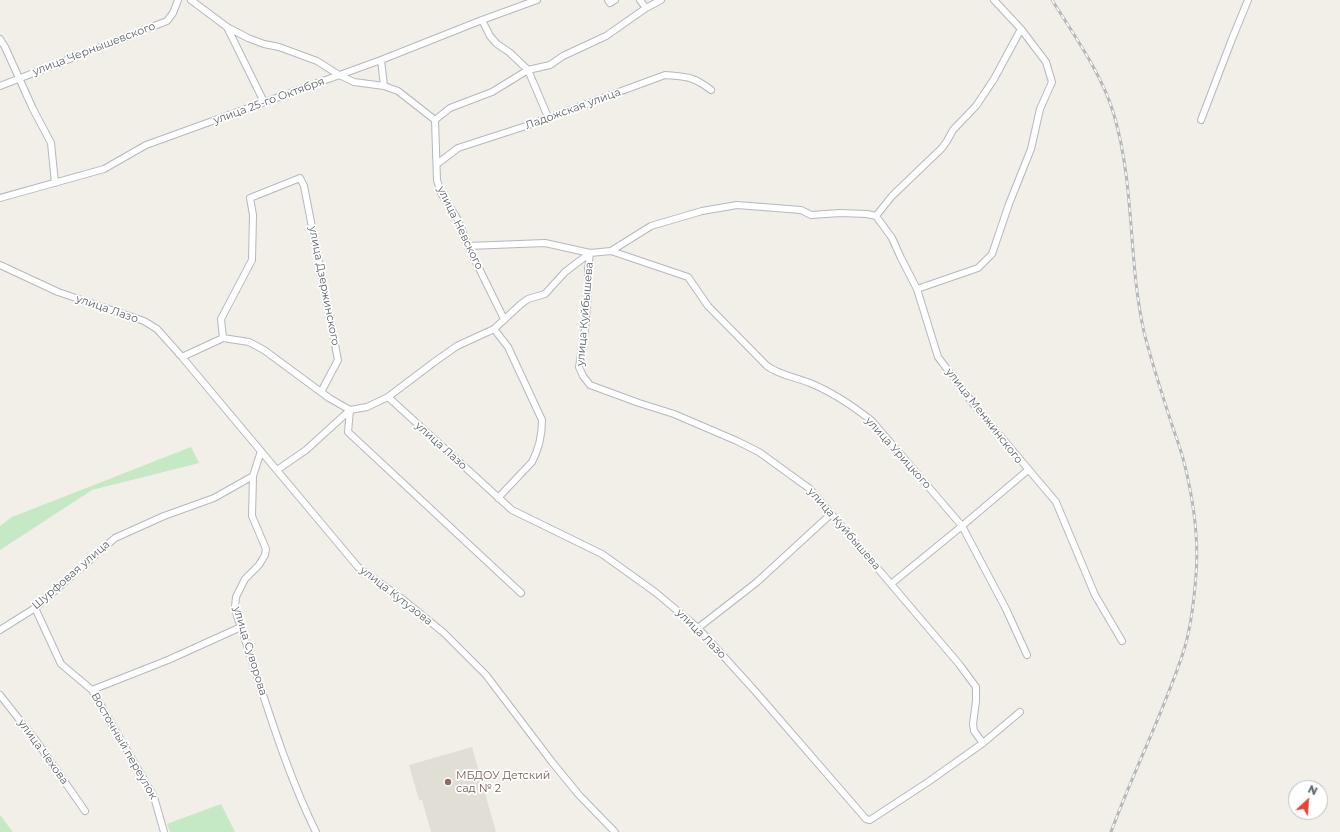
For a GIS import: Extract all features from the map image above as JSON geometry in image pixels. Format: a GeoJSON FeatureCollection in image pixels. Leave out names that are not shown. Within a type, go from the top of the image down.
{"type":"FeatureCollection","features":[{"type":"Feature","properties":{"kind":"street","name":"улица Чернышевского"},"geometry":{"type":"LineString","coordinates":[[0,86],[167,21],[173,14],[178,0]]}},
{"type":"Feature","properties":{"kind":"street"},"geometry":{"type":"LineString","coordinates":[[191,0],[227,27],[248,38],[264,44],[279,47],[317,61],[339,75],[354,82],[384,86],[398,91],[436,120],[450,108],[492,92],[528,70],[550,65],[563,56],[606,36],[646,8],[661,0]]}},
{"type":"Feature","properties":{"kind":"street","name":"улица 25-го Октября"},"geometry":{"type":"LineString","coordinates":[[0,198],[104,169],[146,145],[381,60],[537,0]]}},
{"type":"Feature","properties":{"kind":"street"},"geometry":{"type":"LineString","coordinates":[[608,0],[610,3],[615,0]]}},
{"type":"Feature","properties":{"kind":"street"},"geometry":{"type":"LineString","coordinates":[[640,0],[646,8]]}},
{"type":"Feature","properties":{"kind":"street"},"geometry":{"type":"LineString","coordinates":[[917,289],[978,268],[992,254],[1009,204],[1031,149],[1040,110],[1052,82],[1046,62],[1021,29],[994,0]]}},
{"type":"Feature","properties":{"kind":"street"},"geometry":{"type":"LineString","coordinates":[[1201,120],[1248,0]]}},
{"type":"Feature","properties":{"kind":"street"},"geometry":{"type":"LineString","coordinates":[[482,20],[490,36],[528,70],[548,117]]}},
{"type":"Feature","properties":{"kind":"street"},"geometry":{"type":"LineString","coordinates":[[227,27],[264,102]]}},
{"type":"Feature","properties":{"kind":"street"},"geometry":{"type":"LineString","coordinates":[[468,246],[545,243],[590,253],[611,251],[651,226],[702,211],[737,205],[770,209],[801,210],[811,215],[840,213],[867,214],[876,216],[892,196],[942,148],[953,130],[976,106],[994,80],[1021,29]]}},
{"type":"Feature","properties":{"kind":"street"},"geometry":{"type":"LineString","coordinates":[[0,39],[5,46],[51,143],[54,183]]}},
{"type":"Feature","properties":{"kind":"street"},"geometry":{"type":"LineString","coordinates":[[381,60],[384,86]]}},
{"type":"Feature","properties":{"kind":"street","name":"Ладожская улица"},"geometry":{"type":"LineString","coordinates":[[437,164],[458,148],[529,125],[665,75],[685,77],[699,81],[711,90]]}},
{"type":"Feature","properties":{"kind":"street","name":"улица Невского"},"geometry":{"type":"LineString","coordinates":[[436,120],[437,180],[441,193],[458,220],[468,246],[504,320]]}},
{"type":"Feature","properties":{"kind":"street","name":"улица Дзержинского"},"geometry":{"type":"LineString","coordinates":[[223,338],[221,319],[252,260],[253,215],[250,198],[300,178],[304,186],[338,360],[321,392]]}},
{"type":"Feature","properties":{"kind":"street","name":"улица Менжинского"},"geometry":{"type":"LineString","coordinates":[[876,216],[892,238],[917,289],[938,357],[975,406],[1056,502],[1095,595],[1122,641]]}},
{"type":"Feature","properties":{"kind":"street","name":"улица Урицкого"},"geometry":{"type":"LineString","coordinates":[[611,251],[688,277],[708,306],[767,366],[778,372],[809,382],[825,390],[856,408],[872,421],[962,526],[1006,609],[1027,655]]}},
{"type":"Feature","properties":{"kind":"street"},"geometry":{"type":"LineString","coordinates":[[277,470],[306,450],[350,410],[367,407],[388,397],[457,346],[494,329],[528,298],[545,294],[565,272],[590,253]]}},
{"type":"Feature","properties":{"kind":"street","name":"улица Куйбышева"},"geometry":{"type":"LineString","coordinates":[[590,253],[585,329],[579,367],[583,376],[590,384],[639,403],[674,414],[759,452],[810,489],[892,584],[959,664],[976,687],[973,724],[974,731],[983,743]]}},
{"type":"Feature","properties":{"kind":"street","name":"улица Лазо"},"geometry":{"type":"LineString","coordinates":[[0,265],[58,292],[144,321],[157,329],[182,356]]}},
{"type":"Feature","properties":{"kind":"street"},"geometry":{"type":"LineString","coordinates":[[494,329],[508,347],[542,420],[542,432],[532,462],[498,498]]}},
{"type":"Feature","properties":{"kind":"street"},"geometry":{"type":"LineString","coordinates":[[182,356],[223,338],[249,342],[264,350],[321,392],[350,410]]}},
{"type":"Feature","properties":{"kind":"street","name":"улица Кутузова"},"geometry":{"type":"LineString","coordinates":[[182,356],[358,567],[405,601],[444,633],[486,675],[579,795],[615,832]]}},
{"type":"Feature","properties":{"kind":"street","name":"улица Лазо"},"geometry":{"type":"LineString","coordinates":[[388,397],[512,510],[602,554],[656,592],[698,628],[866,819],[870,820],[922,786],[983,743],[1020,712]]}},
{"type":"Feature","properties":{"kind":"street"},"geometry":{"type":"LineString","coordinates":[[350,410],[348,432],[521,593]]}},
{"type":"Feature","properties":{"kind":"street","name":"улица Суворова"},"geometry":{"type":"LineString","coordinates":[[261,451],[253,476],[252,516],[266,549],[265,555],[259,565],[245,579],[236,597],[235,607],[278,741],[302,803],[316,832]]}},
{"type":"Feature","properties":{"kind":"street"},"geometry":{"type":"LineString","coordinates":[[892,584],[1028,470]]}},
{"type":"Feature","properties":{"kind":"street","name":"Шурфовая улица"},"geometry":{"type":"LineString","coordinates":[[0,630],[35,608],[115,538],[164,516],[214,498],[253,476]]}},
{"type":"Feature","properties":{"kind":"street"},"geometry":{"type":"LineString","coordinates":[[698,628],[757,582],[831,514]]}},
{"type":"Feature","properties":{"kind":"street","name":"Восточный переулок"},"geometry":{"type":"LineString","coordinates":[[35,608],[61,664],[92,690],[154,797],[164,832]]}},
{"type":"Feature","properties":{"kind":"street"},"geometry":{"type":"LineString","coordinates":[[92,690],[168,660],[241,627]]}},
{"type":"Feature","properties":{"kind":"street","name":"улица Чехова"},"geometry":{"type":"LineString","coordinates":[[0,694],[38,742],[84,812]]}},
{"type":"Feature","properties":{"kind":"shaded area","name":"МБДОУ Детский сад № 2"},"geometry":{"type":"Polygon","coordinates":[[[472,747],[496,832],[431,832],[422,800],[419,800],[409,765],[472,747]]]}},
{"type":"Feature","properties":{"kind":"green space"},"geometry":{"type":"Polygon","coordinates":[[[191,447],[199,463],[92,490],[0,550],[0,526],[12,517],[191,447]]]}},
{"type":"Feature","properties":{"kind":"green space"},"geometry":{"type":"Polygon","coordinates":[[[221,804],[235,832],[170,832],[167,824],[221,804]]]}},
{"type":"Feature","properties":{"kind":"green space"},"geometry":{"type":"Polygon","coordinates":[[[0,815],[13,832],[0,832],[0,815]]]}},
{"type":"Feature","properties":{"kind":"railway"},"geometry":{"type":"LineString","coordinates":[[1052,0],[1095,71],[1103,86],[1114,115],[1121,142],[1129,196],[1136,278],[1144,332],[1157,379],[1184,462],[1193,504],[1196,532],[1197,561],[1195,585],[1192,615],[1186,644],[1175,676],[1111,832]]}},
{"type":"Feature","properties":{"kind":"place","name":"МБДОУ Детский сад № 2"},"geometry":{"type":"Point","coordinates":[448,782]}}]}
